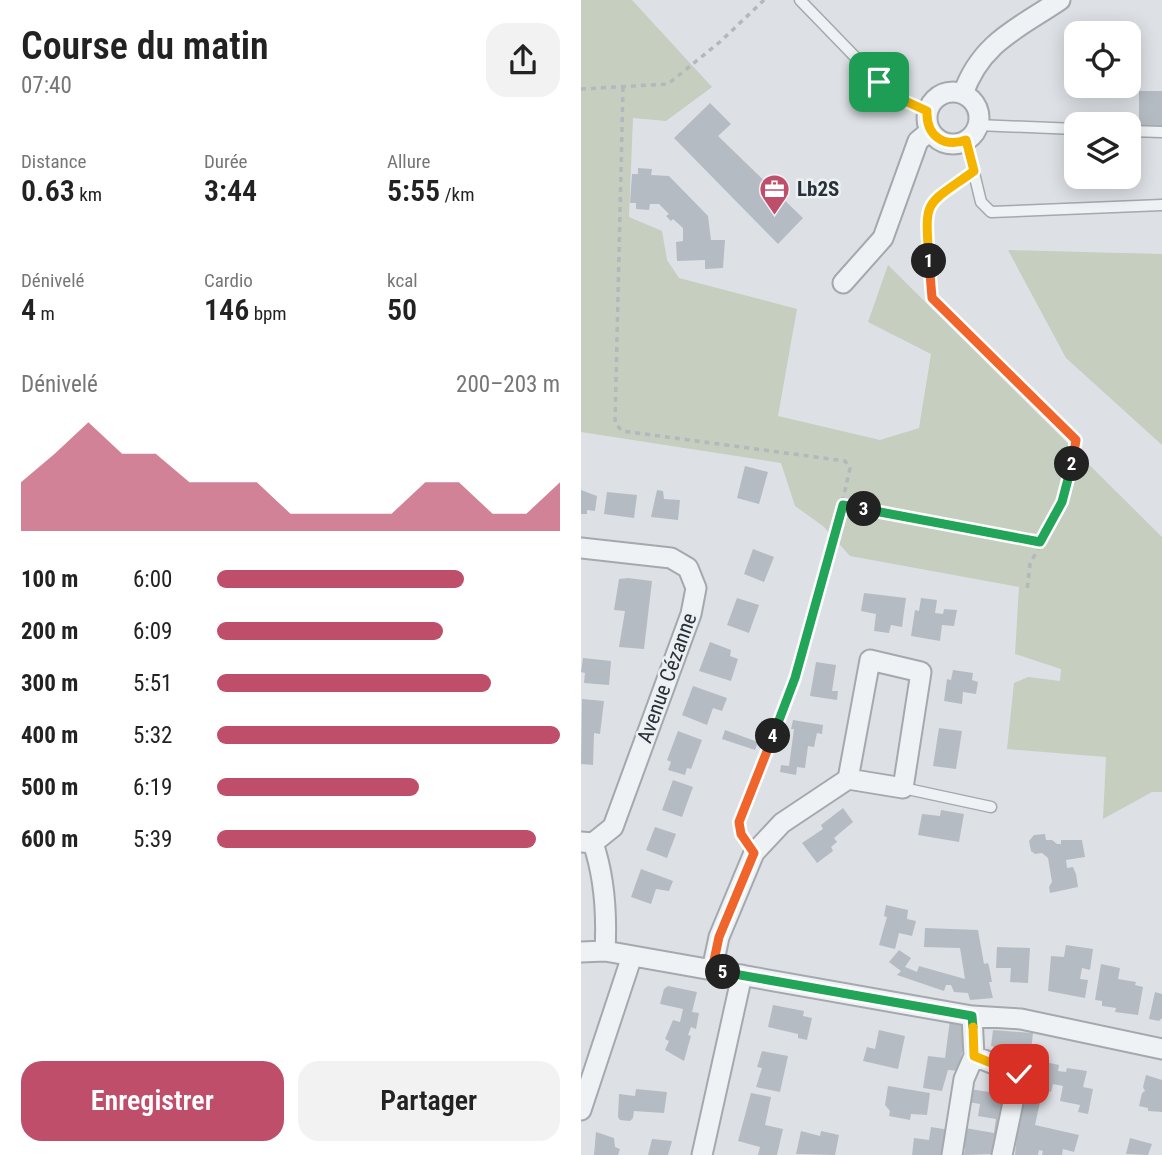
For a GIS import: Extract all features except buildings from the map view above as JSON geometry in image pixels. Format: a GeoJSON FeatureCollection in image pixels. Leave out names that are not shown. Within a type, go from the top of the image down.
{"type":"FeatureCollection","features":[{"type":"Feature","properties":{"kind":"street"},"geometry":{"type":"LineString","coordinates":[[963,94],[970,73],[1005,34],[1060,0]]}},
{"type":"Feature","properties":{"kind":"street"},"geometry":{"type":"LineString","coordinates":[[941,94],[963,94],[976,106],[972,132],[947,143],[930,131],[927,111],[932,101],[941,94]]}},
{"type":"Feature","properties":{"kind":"street"},"geometry":{"type":"LineString","coordinates":[[843,283],[883,238],[918,141],[930,131]]}},
{"type":"Feature","properties":{"kind":"street","name":"Avenue Cézanne"},"geometry":{"type":"LineString","coordinates":[[581,548],[671,558],[688,568],[696,588],[691,614],[613,827],[587,843],[601,868],[607,925],[605,951]]}},
{"type":"Feature","properties":{"kind":"street"},"geometry":{"type":"LineString","coordinates":[[712,970],[719,937],[754,853],[782,823],[848,779],[903,788],[921,672],[870,660],[848,779]]}},
{"type":"Feature","properties":{"kind":"street"},"geometry":{"type":"LineString","coordinates":[[581,952],[605,951],[972,1016],[1021,1019],[1162,1049]]}},
{"type":"Feature","properties":{"kind":"street"},"geometry":{"type":"LineString","coordinates":[[581,1110],[632,956]]}},
{"type":"Feature","properties":{"kind":"street"},"geometry":{"type":"LineString","coordinates":[[702,1155],[743,975]]}},
{"type":"Feature","properties":{"kind":"street"},"geometry":{"type":"LineString","coordinates":[[952,1155],[964,1079],[974,1056],[972,1016]]}},
{"type":"Feature","properties":{"kind":"street"},"geometry":{"type":"LineString","coordinates":[[974,1056],[1019,1074],[1002,1155]]}},
{"type":"Feature","properties":{"kind":"lane"},"geometry":{"type":"LineString","coordinates":[[800,0],[892,95],[927,111]]}},
{"type":"Feature","properties":{"kind":"lane"},"geometry":{"type":"LineString","coordinates":[[1064,129],[972,132],[974,171],[981,202],[991,212],[1162,205]]}},
{"type":"Feature","properties":{"kind":"lane"},"geometry":{"type":"LineString","coordinates":[[1141,131],[1162,132]]}},
{"type":"Feature","properties":{"kind":"lane"},"geometry":{"type":"LineString","coordinates":[[903,788],[991,807]]}},
{"type":"Feature","properties":{"kind":"path"},"geometry":{"type":"LineString","coordinates":[[581,89],[668,84],[721,41],[764,0]]}},
{"type":"Feature","properties":{"kind":"path"},"geometry":{"type":"LineString","coordinates":[[623,87],[615,423],[622,430],[845,461],[850,468],[843,505],[795,678],[739,822],[741,834],[754,853]]}},
{"type":"Feature","properties":{"kind":"path"},"geometry":{"type":"LineString","coordinates":[[974,171],[930,203],[926,213],[932,298],[1076,440],[1062,502],[1030,564],[1027,591]]}},
{"type":"Feature","properties":{"kind":"path"},"geometry":{"type":"LineString","coordinates":[[843,505],[1040,542]]}},
{"type":"Feature","properties":{"kind":"green space"},"geometry":{"type":"Polygon","coordinates":[[[581,0],[632,0],[712,87],[666,121],[633,118],[629,217],[662,231],[667,260],[679,278],[797,309],[778,416],[880,440],[919,428],[931,354],[868,322],[888,265],[1162,537],[1162,792],[1152,792],[1103,819],[1106,757],[1007,749],[1014,683],[1028,677],[1060,681],[1061,669],[1015,654],[1019,587],[850,556],[823,526],[795,506],[781,463],[581,432],[581,0]]]}},
{"type":"Feature","properties":{"kind":"green space"},"geometry":{"type":"Polygon","coordinates":[[[1008,250],[1162,254],[1162,445],[1066,358],[1008,250]]]}},
{"type":"Feature","properties":{"kind":"place","name":"Lb2S"},"geometry":{"type":"Point","coordinates":[774,216]}},
{"type":"Feature","properties":{"kind":"route"},"geometry":{"type":"LineString","coordinates":[[879,82],[892,95],[927,111],[930,131],[937,139],[947,143],[966,140],[969,149],[974,171],[930,203],[926,213],[932,298],[1076,440],[1075,450],[1062,502],[1040,542],[843,505],[825,579],[795,678],[739,822],[741,834],[754,853],[719,937],[712,970],[972,1016],[974,1056],[1019,1074]]}}]}
